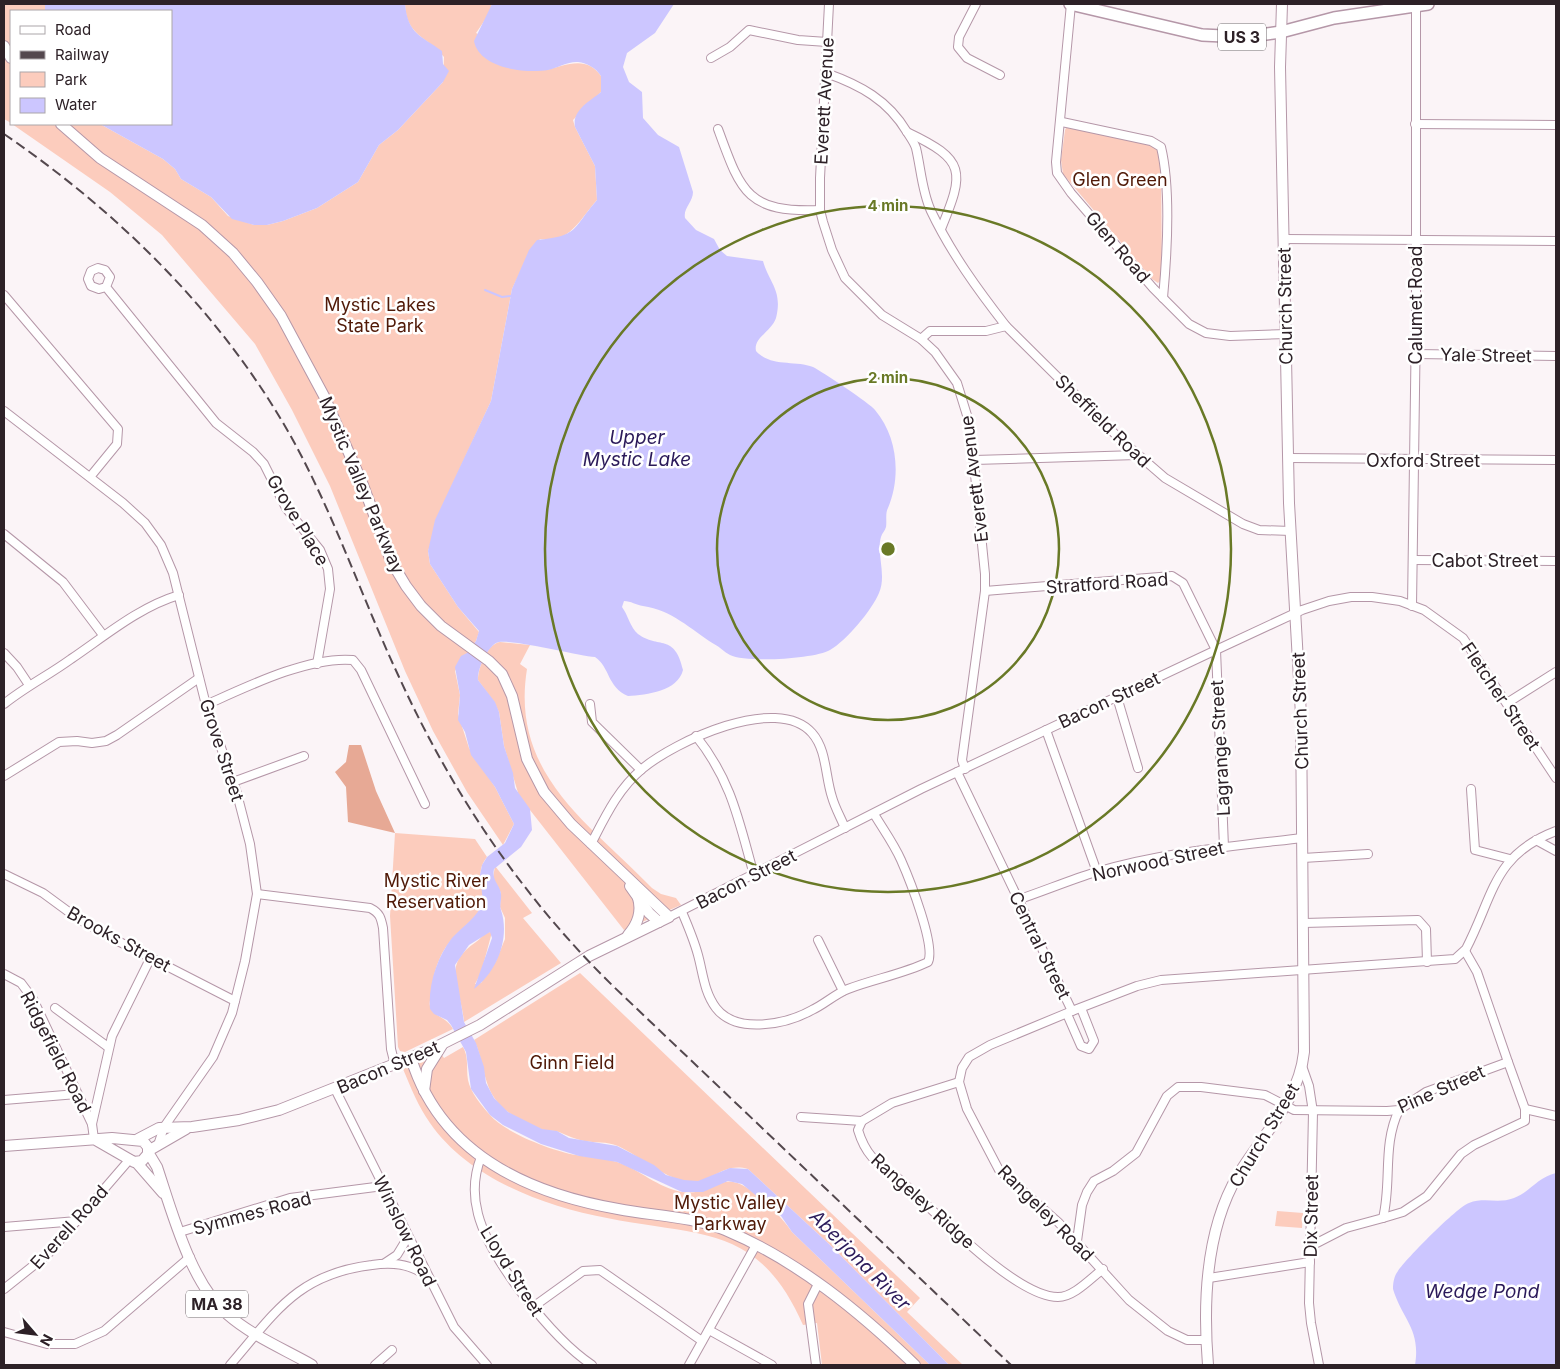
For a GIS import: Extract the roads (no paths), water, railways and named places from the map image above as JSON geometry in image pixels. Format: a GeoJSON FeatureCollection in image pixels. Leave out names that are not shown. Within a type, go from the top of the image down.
{"type":"FeatureCollection","features":[{"type":"Feature","properties":{"kind":"highway","name":"US 3"},"geometry":{"type":"LineString","coordinates":[[1071,4],[1202,35],[1245,37],[1281,32],[1334,18],[1428,4]]}},
{"type":"Feature","properties":{"kind":"main road","name":"Church Street"},"geometry":{"type":"LineString","coordinates":[[1208,1365],[1206,1340],[1209,1278],[1214,1233],[1227,1197],[1245,1164],[1296,1088],[1302,1066],[1304,971],[1303,838],[1299,656],[1291,531],[1289,458],[1284,239],[1282,4]]}},
{"type":"Feature","properties":{"kind":"main road","name":"Mystic Valley Parkway"},"geometry":{"type":"LineString","coordinates":[[62,125],[100,158],[202,225],[233,253],[257,282],[281,316],[324,396],[398,574],[428,614],[485,658],[502,674],[508,685],[521,741],[534,776],[558,811],[669,918]]}},
{"type":"Feature","properties":{"kind":"main road","name":"Mystic Valley Parkway"},"geometry":{"type":"LineString","coordinates":[[623,875],[659,922]]}},
{"type":"Feature","properties":{"kind":"main road"},"geometry":{"type":"LineString","coordinates":[[625,938],[638,918],[640,908],[638,897]]}},
{"type":"Feature","properties":{"kind":"main road","name":"Bacon Street"},"geometry":{"type":"LineString","coordinates":[[137,1139],[164,1127],[192,1127],[258,1116],[335,1089],[411,1058],[453,1040],[583,960],[669,918]]}},
{"type":"Feature","properties":{"kind":"main road"},"geometry":{"type":"LineString","coordinates":[[424,1095],[427,1069],[442,1045]]}},
{"type":"Feature","properties":{"kind":"main road"},"geometry":{"type":"LineString","coordinates":[[411,1058],[424,1095],[451,1133],[481,1157],[518,1178],[558,1194],[604,1207],[702,1222],[756,1245],[818,1284],[878,1330],[915,1365]]}},
{"type":"Feature","properties":{"kind":"main road","name":"Bacon Street"},"geometry":{"type":"LineString","coordinates":[[148,1151],[174,1134],[192,1127]]}},
{"type":"Feature","properties":{"kind":"main road"},"geometry":{"type":"LineString","coordinates":[[4,1146],[117,1137],[137,1139]]}},
{"type":"Feature","properties":{"kind":"main road","name":"MA 38"},"geometry":{"type":"LineString","coordinates":[[94,1139],[131,1160],[168,1202]]}},
{"type":"Feature","properties":{"kind":"main road"},"geometry":{"type":"LineString","coordinates":[[137,1139],[127,1145],[126,1153],[131,1160],[144,1159],[148,1151]]}},
{"type":"Feature","properties":{"kind":"main road","name":"MA 38"},"geometry":{"type":"LineString","coordinates":[[137,1139],[145,1142],[157,1167],[168,1202],[199,1279],[214,1301],[229,1316],[256,1334],[312,1365]]}},
{"type":"Feature","properties":{"kind":"street","name":"Everett Avenue"},"geometry":{"type":"LineString","coordinates":[[829,4],[820,156],[820,210],[832,250],[845,278],[882,315],[920,339],[945,364],[957,384],[968,416],[974,460],[984,591],[961,771]]}},
{"type":"Feature","properties":{"kind":"street"},"geometry":{"type":"LineString","coordinates":[[976,4],[959,38],[958,47],[967,58],[1000,75]]}},
{"type":"Feature","properties":{"kind":"street","name":"Glen Road"},"geometry":{"type":"LineString","coordinates":[[1071,4],[1062,122],[1056,162],[1057,173],[1076,199],[1163,298],[1189,324],[1206,333],[1230,336],[1286,334]]}},
{"type":"Feature","properties":{"kind":"street","name":"Calumet Road"},"geometry":{"type":"LineString","coordinates":[[1412,606],[1416,5]]}},
{"type":"Feature","properties":{"kind":"street"},"geometry":{"type":"LineString","coordinates":[[711,58],[730,47],[749,30],[798,40],[827,42]]}},
{"type":"Feature","properties":{"kind":"street","name":"Sheffield Road"},"geometry":{"type":"LineString","coordinates":[[826,73],[851,82],[886,103],[907,132],[915,146],[930,210],[964,271],[1006,326],[1137,455],[1171,482],[1243,524],[1259,530],[1291,531]]}},
{"type":"Feature","properties":{"kind":"street"},"geometry":{"type":"LineString","coordinates":[[1062,122],[1151,141],[1161,147],[1164,163],[1166,213],[1166,263],[1163,298]]}},
{"type":"Feature","properties":{"kind":"street"},"geometry":{"type":"LineString","coordinates":[[1415,124],[1556,125]]}},
{"type":"Feature","properties":{"kind":"street"},"geometry":{"type":"LineString","coordinates":[[718,129],[733,170],[746,191],[753,198],[778,209],[796,211],[820,210]]}},
{"type":"Feature","properties":{"kind":"street"},"geometry":{"type":"LineString","coordinates":[[907,132],[940,148],[957,169],[957,188],[941,229]]}},
{"type":"Feature","properties":{"kind":"street"},"geometry":{"type":"LineString","coordinates":[[1284,239],[1556,241]]}},
{"type":"Feature","properties":{"kind":"street","name":"Grove Place"},"geometry":{"type":"LineString","coordinates":[[106,287],[216,423],[253,452],[264,464],[286,508],[320,550],[329,574],[330,589],[317,664]]}},
{"type":"Feature","properties":{"kind":"street"},"geometry":{"type":"LineString","coordinates":[[4,295],[118,429],[117,444],[90,477]]}},
{"type":"Feature","properties":{"kind":"street"},"geometry":{"type":"LineString","coordinates":[[920,339],[930,331],[986,331],[1006,326]]}},
{"type":"Feature","properties":{"kind":"street","name":"Yale Street"},"geometry":{"type":"LineString","coordinates":[[1415,354],[1556,356]]}},
{"type":"Feature","properties":{"kind":"street","name":"Grove Street"},"geometry":{"type":"LineString","coordinates":[[4,411],[134,512],[153,532],[169,560],[206,705],[233,782],[250,844],[257,894],[245,961],[235,1001],[224,1035],[210,1062],[164,1127],[158,1145]]}},
{"type":"Feature","properties":{"kind":"street"},"geometry":{"type":"LineString","coordinates":[[974,460],[1137,455]]}},
{"type":"Feature","properties":{"kind":"street","name":"Oxford Street"},"geometry":{"type":"LineString","coordinates":[[1289,458],[1556,460]]}},
{"type":"Feature","properties":{"kind":"street"},"geometry":{"type":"LineString","coordinates":[[4,534],[63,582],[103,635]]}},
{"type":"Feature","properties":{"kind":"street","name":"Cabot Street"},"geometry":{"type":"LineString","coordinates":[[1413,560],[1556,561]]}},
{"type":"Feature","properties":{"kind":"street","name":"Stratford Road"},"geometry":{"type":"LineString","coordinates":[[984,591],[1172,576],[1183,583],[1216,650]]}},
{"type":"Feature","properties":{"kind":"street"},"geometry":{"type":"LineString","coordinates":[[4,704],[28,685],[70,660],[103,635],[166,600],[179,595]]}},
{"type":"Feature","properties":{"kind":"street","name":"Fletcher Street"},"geometry":{"type":"LineString","coordinates":[[1296,613],[1330,601],[1350,597],[1372,597],[1412,606],[1436,618],[1463,638],[1555,774]]}},
{"type":"Feature","properties":{"kind":"street","name":"Bacon Street"},"geometry":{"type":"LineString","coordinates":[[669,918],[961,771],[1296,613]]}},
{"type":"Feature","properties":{"kind":"street","name":"Lagrange Street"},"geometry":{"type":"LineString","coordinates":[[1216,650],[1224,847]]}},
{"type":"Feature","properties":{"kind":"street"},"geometry":{"type":"LineString","coordinates":[[4,653],[17,667],[28,685]]}},
{"type":"Feature","properties":{"kind":"street"},"geometry":{"type":"LineString","coordinates":[[206,705],[263,680],[317,664],[351,660],[357,664],[425,804]]}},
{"type":"Feature","properties":{"kind":"street"},"geometry":{"type":"LineString","coordinates":[[1506,703],[1556,672]]}},
{"type":"Feature","properties":{"kind":"street"},"geometry":{"type":"LineString","coordinates":[[4,776],[60,742],[77,741],[92,743],[106,741],[199,678]]}},
{"type":"Feature","properties":{"kind":"street"},"geometry":{"type":"LineString","coordinates":[[1118,697],[1138,768]]}},
{"type":"Feature","properties":{"kind":"street"},"geometry":{"type":"LineString","coordinates":[[590,704],[592,722],[642,770]]}},
{"type":"Feature","properties":{"kind":"street"},"geometry":{"type":"LineString","coordinates":[[591,844],[609,810],[624,788],[642,770],[670,749],[696,736],[732,724],[772,718],[784,718],[804,726],[818,741],[823,753],[832,797],[845,828]]}},
{"type":"Feature","properties":{"kind":"street"},"geometry":{"type":"LineString","coordinates":[[1046,730],[1097,872]]}},
{"type":"Feature","properties":{"kind":"street"},"geometry":{"type":"LineString","coordinates":[[696,736],[716,762],[732,795],[754,875]]}},
{"type":"Feature","properties":{"kind":"street"},"geometry":{"type":"LineString","coordinates":[[233,782],[304,756]]}},
{"type":"Feature","properties":{"kind":"street","name":"Central Street"},"geometry":{"type":"LineString","coordinates":[[961,771],[1017,900],[1069,1012],[1155,981],[1427,962],[1455,959],[1465,951]]}},
{"type":"Feature","properties":{"kind":"street"},"geometry":{"type":"LineString","coordinates":[[1471,789],[1475,850],[1510,859]]}},
{"type":"Feature","properties":{"kind":"street"},"geometry":{"type":"LineString","coordinates":[[682,912],[696,948],[708,994],[718,1010],[726,1017],[751,1024],[782,1021],[811,1011],[843,992],[924,964],[930,956],[925,929],[913,888],[900,858],[874,814]]}},
{"type":"Feature","properties":{"kind":"street"},"geometry":{"type":"LineString","coordinates":[[1465,951],[1501,872],[1510,859],[1536,840],[1556,831]]}},
{"type":"Feature","properties":{"kind":"street","name":"Norwood Street"},"geometry":{"type":"LineString","coordinates":[[1017,900],[1097,872],[1224,847],[1303,838]]}},
{"type":"Feature","properties":{"kind":"street"},"geometry":{"type":"LineString","coordinates":[[1536,840],[1556,850]]}},
{"type":"Feature","properties":{"kind":"street"},"geometry":{"type":"LineString","coordinates":[[1303,858],[1368,854]]}},
{"type":"Feature","properties":{"kind":"street","name":"Brooks Street"},"geometry":{"type":"LineString","coordinates":[[4,874],[43,893],[81,921],[235,1001]]}},
{"type":"Feature","properties":{"kind":"street"},"geometry":{"type":"LineString","coordinates":[[257,894],[370,908],[381,917],[391,1049],[395,1064]]}},
{"type":"Feature","properties":{"kind":"street"},"geometry":{"type":"LineString","coordinates":[[1304,923],[1418,920],[1426,929],[1427,962]]}},
{"type":"Feature","properties":{"kind":"street"},"geometry":{"type":"LineString","coordinates":[[818,940],[843,992]]}},
{"type":"Feature","properties":{"kind":"street","name":"Pine Street"},"geometry":{"type":"LineString","coordinates":[[1077,1241],[1082,1205],[1087,1192],[1094,1182],[1119,1167],[1136,1153],[1167,1096],[1174,1089],[1183,1086],[1201,1087],[1266,1095],[1285,1107],[1313,1112],[1399,1110],[1426,1092],[1508,1062],[1477,972],[1465,951]]}},
{"type":"Feature","properties":{"kind":"street"},"geometry":{"type":"LineString","coordinates":[[92,1124],[108,1047],[151,957]]}},
{"type":"Feature","properties":{"kind":"street","name":"Ridgefield Road"},"geometry":{"type":"LineString","coordinates":[[4,974],[21,983],[33,999],[92,1124],[94,1139]]}},
{"type":"Feature","properties":{"kind":"street"},"geometry":{"type":"LineString","coordinates":[[55,1008],[108,1047]]}},
{"type":"Feature","properties":{"kind":"street"},"geometry":{"type":"LineString","coordinates":[[801,1117],[862,1121],[892,1102],[959,1082],[962,1068],[969,1057],[1069,1012],[1080,1046],[1089,1049],[1094,1041],[1081,1008]]}},
{"type":"Feature","properties":{"kind":"street"},"geometry":{"type":"LineString","coordinates":[[1311,1246],[1346,1228],[1409,1208],[1427,1196],[1462,1154],[1474,1145],[1520,1125],[1526,1120],[1525,1109],[1508,1062]]}},
{"type":"Feature","properties":{"kind":"street","name":"Dix Street"},"geometry":{"type":"LineString","coordinates":[[1302,1066],[1309,1086],[1313,1112],[1310,1262],[1311,1324],[1319,1365]]}},
{"type":"Feature","properties":{"kind":"street","name":"Rangeley Road"},"geometry":{"type":"LineString","coordinates":[[959,1082],[967,1109],[999,1170],[1077,1241],[1129,1300],[1168,1332],[1187,1340],[1206,1340]]}},
{"type":"Feature","properties":{"kind":"street","name":"Winslow Road"},"geometry":{"type":"LineString","coordinates":[[335,1089],[456,1331],[487,1365]]}},
{"type":"Feature","properties":{"kind":"street"},"geometry":{"type":"LineString","coordinates":[[4,1100],[77,1094]]}},
{"type":"Feature","properties":{"kind":"street"},"geometry":{"type":"LineString","coordinates":[[1525,1109],[1556,1116]]}},
{"type":"Feature","properties":{"kind":"street"},"geometry":{"type":"LineString","coordinates":[[1382,1218],[1388,1188],[1387,1149],[1393,1124],[1399,1110]]}},
{"type":"Feature","properties":{"kind":"street","name":"Rangeley Ridge"},"geometry":{"type":"LineString","coordinates":[[862,1121],[858,1130],[861,1141],[872,1157],[976,1249],[1031,1289],[1045,1296],[1061,1297],[1080,1287],[1102,1269]]}},
{"type":"Feature","properties":{"kind":"street","name":"Lloyd Street"},"geometry":{"type":"LineString","coordinates":[[481,1157],[475,1186],[480,1220],[492,1247],[533,1307],[565,1343],[592,1365]]}},
{"type":"Feature","properties":{"kind":"street","name":"Everell Road"},"geometry":{"type":"LineString","coordinates":[[4,1289],[43,1259],[131,1160]]}},
{"type":"Feature","properties":{"kind":"street","name":"Symmes Road"},"geometry":{"type":"LineString","coordinates":[[180,1232],[290,1198],[383,1186]]}},
{"type":"Feature","properties":{"kind":"street"},"geometry":{"type":"LineString","coordinates":[[4,1227],[77,1221]]}},
{"type":"Feature","properties":{"kind":"street"},"geometry":{"type":"LineString","coordinates":[[384,1263],[397,1254],[408,1237]]}},
{"type":"Feature","properties":{"kind":"street"},"geometry":{"type":"LineString","coordinates":[[689,1365],[756,1245]]}},
{"type":"Feature","properties":{"kind":"street"},"geometry":{"type":"LineString","coordinates":[[4,1332],[47,1344],[75,1344],[104,1331],[190,1257]]}},
{"type":"Feature","properties":{"kind":"street"},"geometry":{"type":"LineString","coordinates":[[1209,1278],[1310,1262]]}},
{"type":"Feature","properties":{"kind":"street"},"geometry":{"type":"LineString","coordinates":[[230,1365],[288,1300],[311,1282],[342,1269],[384,1263],[411,1268],[429,1279]]}},
{"type":"Feature","properties":{"kind":"street"},"geometry":{"type":"LineString","coordinates":[[533,1307],[584,1271],[600,1270],[702,1341]]}},
{"type":"Feature","properties":{"kind":"street"},"geometry":{"type":"LineString","coordinates":[[816,1365],[808,1304],[818,1284]]}},
{"type":"Feature","properties":{"kind":"street"},"geometry":{"type":"LineString","coordinates":[[708,1330],[772,1365]]}},
{"type":"Feature","properties":{"kind":"street"},"geometry":{"type":"LineString","coordinates":[[375,1365],[392,1350]]}},
{"type":"Feature","properties":{"kind":"water"},"geometry":{"type":"Polygon","coordinates":[[[45,4],[405,4],[412,28],[421,37],[442,51],[443,64],[449,71],[443,82],[398,130],[379,145],[358,182],[317,208],[283,221],[267,225],[254,225],[232,219],[211,197],[181,179],[175,169],[163,159],[102,125],[172,125],[172,10],[45,10],[45,4]]]}},
{"type":"Feature","properties":{"kind":"water","name":"Upper Mystic Lake"},"geometry":{"type":"Polygon","coordinates":[[[492,4],[674,4],[655,33],[627,53],[623,67],[629,82],[642,92],[643,118],[658,135],[679,147],[693,192],[685,211],[685,218],[696,230],[714,239],[720,250],[727,256],[763,261],[777,293],[778,308],[774,323],[757,342],[756,351],[762,356],[775,361],[813,367],[872,407],[889,432],[893,445],[896,470],[895,483],[887,512],[886,527],[881,536],[880,543],[882,579],[879,593],[871,608],[858,624],[843,640],[830,650],[796,658],[750,659],[738,657],[728,654],[672,616],[653,608],[624,601],[622,607],[638,634],[652,641],[671,646],[680,658],[683,670],[675,683],[668,687],[652,693],[628,696],[616,688],[604,666],[595,657],[543,647],[502,642],[496,643],[489,649],[481,665],[478,680],[495,702],[499,712],[504,746],[513,773],[515,788],[530,809],[532,830],[521,847],[494,869],[494,878],[501,893],[504,931],[500,953],[490,973],[474,989],[492,938],[490,932],[469,945],[455,965],[464,1022],[476,1043],[484,1067],[486,1083],[494,1098],[508,1112],[542,1129],[557,1131],[569,1138],[617,1146],[654,1165],[666,1175],[684,1180],[698,1181],[730,1168],[748,1169],[829,1244],[949,1365],[930,1365],[792,1232],[781,1216],[742,1184],[728,1181],[703,1192],[682,1192],[617,1162],[579,1156],[541,1144],[503,1125],[490,1115],[471,1089],[466,1052],[451,1025],[447,1020],[434,1014],[430,1009],[430,990],[438,962],[452,938],[477,913],[483,902],[480,875],[482,865],[487,857],[505,843],[514,824],[495,787],[471,755],[465,732],[458,720],[460,695],[455,667],[461,656],[467,653],[476,641],[479,631],[458,607],[430,564],[428,551],[435,520],[491,401],[512,289],[529,250],[537,240],[568,233],[578,224],[597,200],[595,166],[575,127],[575,121],[582,107],[601,92],[601,76],[585,63],[574,62],[548,70],[527,71],[504,67],[484,57],[474,41],[492,4]]]}},
{"type":"Feature","properties":{"kind":"water","name":"Wedge Pond"},"geometry":{"type":"Polygon","coordinates":[[[1556,1173],[1556,1365],[1415,1365],[1416,1353],[1413,1333],[1393,1289],[1398,1271],[1432,1234],[1469,1203],[1514,1198],[1544,1178],[1556,1173]]]}},
{"type":"Feature","properties":{"kind":"waterway"},"geometry":{"type":"LineString","coordinates":[[485,290],[502,297],[511,296]]}},
{"type":"Feature","properties":{"kind":"railway"},"geometry":{"type":"LineString","coordinates":[[4,134],[87,197],[163,267],[199,306],[262,389],[305,463],[333,523],[399,677],[442,762],[492,842],[549,917],[614,987],[1011,1365]]}},
{"type":"Feature","properties":{"kind":"park label","name":"Glen Green"},"geometry":{"type":"Point","coordinates":[1120,179]}},
{"type":"Feature","properties":{"kind":"park label","name":"Mystic Lakes State Park"},"geometry":{"type":"Point","coordinates":[380,314]}},
{"type":"Feature","properties":{"kind":"park label","name":"Mystic River Reservation"},"geometry":{"type":"Point","coordinates":[436,890]}},
{"type":"Feature","properties":{"kind":"park label","name":"Ginn Field"},"geometry":{"type":"Point","coordinates":[572,1062]}},
{"type":"Feature","properties":{"kind":"water label","name":"Aberjona River"},"geometry":{"type":"Point","coordinates":[860,1260]}}]}
